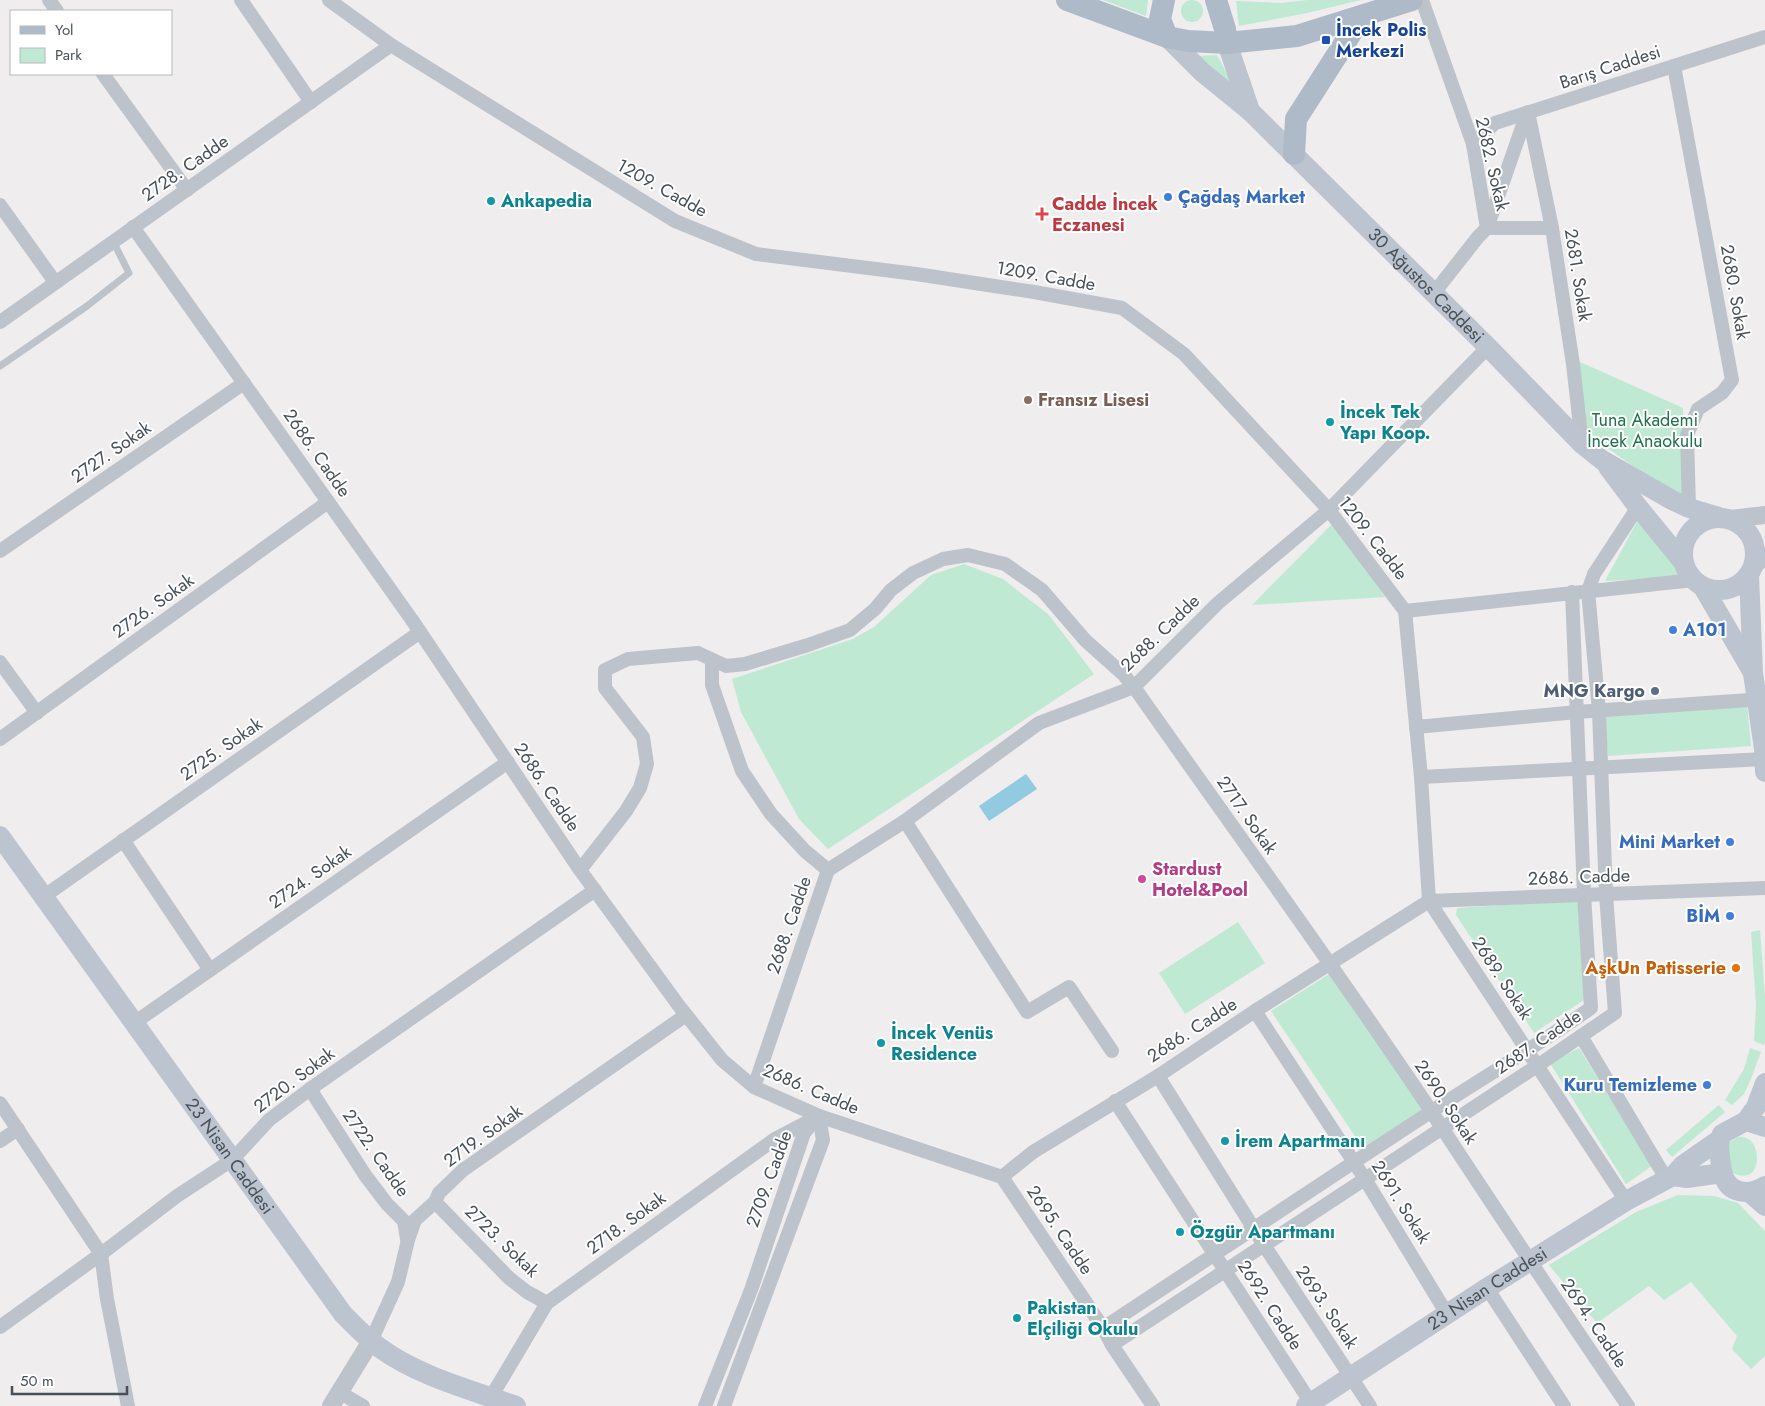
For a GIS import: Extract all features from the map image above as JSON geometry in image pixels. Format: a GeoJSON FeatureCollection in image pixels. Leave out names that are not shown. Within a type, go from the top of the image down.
{"type":"FeatureCollection","features":[{"type":"Feature","properties":{"kind":"main road"},"geometry":{"type":"LineString","coordinates":[[1067,0],[1167,37],[1196,42],[1227,43],[1296,36],[1412,0]]}},
{"type":"Feature","properties":{"kind":"main road"},"geometry":{"type":"LineString","coordinates":[[1164,0],[1160,19],[1167,37]]}},
{"type":"Feature","properties":{"kind":"main road"},"geometry":{"type":"LineString","coordinates":[[1216,0],[1225,29],[1227,43]]}},
{"type":"Feature","properties":{"kind":"main road"},"geometry":{"type":"LineString","coordinates":[[1294,154],[1296,119],[1362,16]]}},
{"type":"Feature","properties":{"kind":"main road","name":"30 Ağustos Caddesi"},"geometry":{"type":"LineString","coordinates":[[1167,37],[1202,72],[1250,111],[1488,347],[1582,444],[1602,460]]}},
{"type":"Feature","properties":{"kind":"main road","name":"30 Ağustos Caddesi"},"geometry":{"type":"LineString","coordinates":[[1227,43],[1250,111]]}},
{"type":"Feature","properties":{"kind":"main road"},"geometry":{"type":"LineString","coordinates":[[1602,460],[1672,500],[1689,508],[1740,524],[1749,532],[1754,542],[1756,553],[1754,673],[1761,699],[1765,772]]}},
{"type":"Feature","properties":{"kind":"main road"},"geometry":{"type":"LineString","coordinates":[[1602,460],[1622,484],[1638,508],[1684,563],[1754,673]]}},
{"type":"Feature","properties":{"kind":"main road"},"geometry":{"type":"LineString","coordinates":[[1684,563],[1685,541],[1690,531],[1708,519],[1725,518]]}},
{"type":"Feature","properties":{"kind":"main road"},"geometry":{"type":"LineString","coordinates":[[1698,584],[1712,590],[1728,589],[1742,583],[1756,565]]}},
{"type":"Feature","properties":{"kind":"main road","name":"23 Nisan Caddesi"},"geometry":{"type":"LineString","coordinates":[[0,836],[343,1314],[382,1350],[419,1371],[516,1406]]}},
{"type":"Feature","properties":{"kind":"main road"},"geometry":{"type":"LineString","coordinates":[[1756,1124],[1756,1107],[1765,1083]]}},
{"type":"Feature","properties":{"kind":"main road","name":"23 Nisan Caddesi"},"geometry":{"type":"LineString","coordinates":[[1308,1405],[1487,1288],[1626,1201],[1670,1178],[1683,1165],[1719,1140],[1722,1134],[1756,1124]]}},
{"type":"Feature","properties":{"kind":"main road"},"geometry":{"type":"LineString","coordinates":[[1719,1140],[1722,1173],[1731,1187],[1739,1192],[1757,1189],[1765,1206]]}},
{"type":"Feature","properties":{"kind":"main road","name":"23 Nisan Caddesi"},"geometry":{"type":"LineString","coordinates":[[1670,1178],[1687,1178],[1722,1173]]}},
{"type":"Feature","properties":{"kind":"street"},"geometry":{"type":"LineString","coordinates":[[241,0],[311,102]]}},
{"type":"Feature","properties":{"kind":"street","name":"1209. Cadde"},"geometry":{"type":"LineString","coordinates":[[329,0],[391,45],[676,221],[756,254],[916,274],[1122,308],[1184,354],[1329,510],[1405,611]]}},
{"type":"Feature","properties":{"kind":"street","name":"2682. Sokak"},"geometry":{"type":"LineString","coordinates":[[1422,0],[1473,144],[1487,228],[1434,293]]}},
{"type":"Feature","properties":{"kind":"street","name":"Barış Caddesi"},"geometry":{"type":"LineString","coordinates":[[1473,144],[1495,123],[1765,37]]}},
{"type":"Feature","properties":{"kind":"street","name":"2728. Cadde"},"geometry":{"type":"LineString","coordinates":[[0,322],[391,45]]}},
{"type":"Feature","properties":{"kind":"street","name":"2680. Sokak"},"geometry":{"type":"LineString","coordinates":[[1674,66],[1732,380],[1722,393],[1698,409],[1687,435],[1689,508]]}},
{"type":"Feature","properties":{"kind":"street"},"geometry":{"type":"LineString","coordinates":[[104,75],[187,190]]}},
{"type":"Feature","properties":{"kind":"street"},"geometry":{"type":"LineString","coordinates":[[1528,112],[1487,228],[1552,228]]}},
{"type":"Feature","properties":{"kind":"street","name":"2681. Sokak"},"geometry":{"type":"LineString","coordinates":[[1528,112],[1552,228],[1582,444]]}},
{"type":"Feature","properties":{"kind":"street"},"geometry":{"type":"LineString","coordinates":[[0,205],[54,282]]}},
{"type":"Feature","properties":{"kind":"street","name":"2686. Cadde"},"geometry":{"type":"LineString","coordinates":[[133,227],[420,632],[580,870],[686,1015],[722,1060],[754,1087],[819,1116],[1002,1177],[1033,1152],[1158,1076],[1255,1011],[1430,901],[1765,888]]}},
{"type":"Feature","properties":{"kind":"street","name":"2688. Cadde"},"geometry":{"type":"LineString","coordinates":[[754,1087],[828,870],[905,821],[1038,723],[1134,687],[1218,603],[1329,510],[1488,347]]}},
{"type":"Feature","properties":{"kind":"street","name":"2727. Sokak"},"geometry":{"type":"LineString","coordinates":[[0,551],[244,383]]}},
{"type":"Feature","properties":{"kind":"street","name":"2726. Sokak"},"geometry":{"type":"LineString","coordinates":[[0,740],[328,502]]}},
{"type":"Feature","properties":{"kind":"street","name":"2687. Cadde"},"geometry":{"type":"LineString","coordinates":[[1112,1344],[1366,1179],[1615,1013],[1606,895],[1599,711],[1588,591],[1594,574],[1638,508]]}},
{"type":"Feature","properties":{"kind":"street"},"geometry":{"type":"LineString","coordinates":[[1725,518],[1765,515]]}},
{"type":"Feature","properties":{"kind":"street","name":"2717. Sokak"},"geometry":{"type":"LineString","coordinates":[[580,870],[631,803],[640,788],[647,764],[643,737],[605,688],[605,670],[628,659],[698,653],[726,666],[745,664],[808,645],[850,630],[875,609],[891,590],[913,573],[943,559],[968,555],[1005,564],[1042,590],[1085,640],[1123,674],[1329,964]]}},
{"type":"Feature","properties":{"kind":"street","name":"2687. Cadde"},"geometry":{"type":"LineString","coordinates":[[1103,1328],[1254,1227],[1527,1052],[1591,1008],[1584,894],[1572,592],[1594,574]]}},
{"type":"Feature","properties":{"kind":"street"},"geometry":{"type":"LineString","coordinates":[[1430,901],[1421,777],[1405,611],[1572,592],[1698,584]]}},
{"type":"Feature","properties":{"kind":"street","name":"2725. Sokak"},"geometry":{"type":"LineString","coordinates":[[43,896],[420,632]]}},
{"type":"Feature","properties":{"kind":"street"},"geometry":{"type":"LineString","coordinates":[[712,660],[712,685],[742,771],[771,814],[805,851],[828,870]]}},
{"type":"Feature","properties":{"kind":"street"},"geometry":{"type":"LineString","coordinates":[[0,662],[37,713]]}},
{"type":"Feature","properties":{"kind":"street"},"geometry":{"type":"LineString","coordinates":[[1416,727],[1577,712],[1761,699]]}},
{"type":"Feature","properties":{"kind":"street"},"geometry":{"type":"LineString","coordinates":[[1421,777],[1764,759]]}},
{"type":"Feature","properties":{"kind":"street","name":"2724. Sokak"},"geometry":{"type":"LineString","coordinates":[[134,1024],[508,762]]}},
{"type":"Feature","properties":{"kind":"street"},"geometry":{"type":"LineString","coordinates":[[905,821],[1027,1012],[1069,987],[1112,1051]]}},
{"type":"Feature","properties":{"kind":"street"},"geometry":{"type":"LineString","coordinates":[[123,840],[210,970]]}},
{"type":"Feature","properties":{"kind":"street","name":"2720. Sokak"},"geometry":{"type":"LineString","coordinates":[[0,1328],[177,1196],[232,1160],[269,1120],[310,1089],[596,890]]}},
{"type":"Feature","properties":{"kind":"street","name":"2689. Sokak"},"geometry":{"type":"LineString","coordinates":[[1430,901],[1626,1201]]}},
{"type":"Feature","properties":{"kind":"street","name":"2690. Sokak"},"geometry":{"type":"LineString","coordinates":[[1329,964],[1442,1128],[1529,1262]]}},
{"type":"Feature","properties":{"kind":"street","name":"2691. Sokak"},"geometry":{"type":"LineString","coordinates":[[1255,1011],[1366,1179],[1447,1314]]}},
{"type":"Feature","properties":{"kind":"street","name":"2719. Sokak"},"geometry":{"type":"LineString","coordinates":[[371,1341],[398,1282],[415,1220],[435,1202],[439,1193],[464,1170],[686,1015]]}},
{"type":"Feature","properties":{"kind":"street"},"geometry":{"type":"LineString","coordinates":[[1581,1036],[1670,1178]]}},
{"type":"Feature","properties":{"kind":"street","name":"2693. Sokak"},"geometry":{"type":"LineString","coordinates":[[1158,1076],[1264,1245],[1370,1406]]}},
{"type":"Feature","properties":{"kind":"street","name":"2722. Cadde"},"geometry":{"type":"LineString","coordinates":[[310,1089],[365,1175],[387,1204],[404,1220],[408,1240]]}},
{"type":"Feature","properties":{"kind":"street","name":"2692. Cadde"},"geometry":{"type":"LineString","coordinates":[[1115,1101],[1225,1270],[1308,1405]]}},
{"type":"Feature","properties":{"kind":"street"},"geometry":{"type":"LineString","coordinates":[[0,1103],[101,1254],[107,1299],[128,1406]]}},
{"type":"Feature","properties":{"kind":"street","name":"2718. Sokak"},"geometry":{"type":"LineString","coordinates":[[491,1397],[547,1303],[775,1139],[819,1116]]}},
{"type":"Feature","properties":{"kind":"street","name":"2709. Cadde"},"geometry":{"type":"LineString","coordinates":[[705,1406],[751,1290],[804,1133],[819,1116]]}},
{"type":"Feature","properties":{"kind":"street","name":"2709. Cadde"},"geometry":{"type":"LineString","coordinates":[[724,1406],[824,1140],[819,1116]]}},
{"type":"Feature","properties":{"kind":"street"},"geometry":{"type":"LineString","coordinates":[[0,1141],[18,1129]]}},
{"type":"Feature","properties":{"kind":"street","name":"2695. Cadde"},"geometry":{"type":"LineString","coordinates":[[1002,1177],[1153,1406]]}},
{"type":"Feature","properties":{"kind":"street","name":"2723. Sokak"},"geometry":{"type":"LineString","coordinates":[[435,1202],[508,1278],[526,1292],[547,1303]]}},
{"type":"Feature","properties":{"kind":"street","name":"2694. Cadde"},"geometry":{"type":"LineString","coordinates":[[1529,1262],[1628,1406]]}},
{"type":"Feature","properties":{"kind":"street"},"geometry":{"type":"LineString","coordinates":[[1487,1288],[1564,1406]]}},
{"type":"Feature","properties":{"kind":"street"},"geometry":{"type":"LineString","coordinates":[[364,1406],[335,1399],[371,1341]]}},
{"type":"Feature","properties":{"kind":"lane"},"geometry":{"type":"LineString","coordinates":[[0,366],[87,306],[129,273],[113,241]]}},
{"type":"Feature","properties":{"kind":"green space"},"geometry":{"type":"Polygon","coordinates":[[[1103,0],[1148,0],[1146,16],[1103,0]]]}},
{"type":"Feature","properties":{"kind":"green space"},"geometry":{"type":"Polygon","coordinates":[[[1192,0],[1200,3],[1203,11],[1200,19],[1192,22],[1184,19],[1181,11],[1184,3],[1192,0]]]}},
{"type":"Feature","properties":{"kind":"green space"},"geometry":{"type":"Polygon","coordinates":[[[1308,0],[1361,0],[1239,26],[1236,1],[1281,3],[1308,0]]]}},
{"type":"Feature","properties":{"kind":"green space"},"geometry":{"type":"Polygon","coordinates":[[[1217,55],[1233,85],[1198,56],[1217,55]]]}},
{"type":"Feature","properties":{"kind":"green space","name":"Tuna Akademi İncek Anaokulu"},"geometry":{"type":"Polygon","coordinates":[[[1578,361],[1683,408],[1682,501],[1585,432],[1578,361]]]}},
{"type":"Feature","properties":{"kind":"green space"},"geometry":{"type":"Polygon","coordinates":[[[1334,522],[1385,597],[1252,605],[1334,522]]]}},
{"type":"Feature","properties":{"kind":"green space"},"geometry":{"type":"Polygon","coordinates":[[[1637,522],[1687,577],[1605,581],[1637,522]]]}},
{"type":"Feature","properties":{"kind":"green space"},"geometry":{"type":"Polygon","coordinates":[[[964,564],[1003,579],[1049,615],[1094,674],[828,849],[799,819],[741,712],[732,679],[853,639],[874,627],[931,575],[964,564]]]}},
{"type":"Feature","properties":{"kind":"green space"},"geometry":{"type":"Polygon","coordinates":[[[1747,704],[1751,746],[1608,756],[1604,715],[1747,704]]]}},
{"type":"Feature","properties":{"kind":"green space"},"geometry":{"type":"Polygon","coordinates":[[[1579,900],[1587,998],[1534,1033],[1456,915],[1457,908],[1579,900]]]}},
{"type":"Feature","properties":{"kind":"green space"},"geometry":{"type":"Polygon","coordinates":[[[1238,922],[1265,963],[1185,1014],[1159,973],[1238,922]]]}},
{"type":"Feature","properties":{"kind":"green space"},"geometry":{"type":"Polygon","coordinates":[[[1760,930],[1765,996],[1764,1045],[1754,1041],[1756,1005],[1751,932],[1760,930]]]}},
{"type":"Feature","properties":{"kind":"green space"},"geometry":{"type":"Polygon","coordinates":[[[1331,973],[1423,1111],[1365,1151],[1271,1011],[1331,973]]]}},
{"type":"Feature","properties":{"kind":"green space"},"geometry":{"type":"Polygon","coordinates":[[[1579,1048],[1652,1166],[1626,1184],[1550,1063],[1579,1048]]]}},
{"type":"Feature","properties":{"kind":"green space"},"geometry":{"type":"Polygon","coordinates":[[[1750,1048],[1761,1052],[1744,1094],[1732,1105],[1725,1100],[1744,1069],[1750,1048]]]}},
{"type":"Feature","properties":{"kind":"green space"},"geometry":{"type":"Polygon","coordinates":[[[1719,1105],[1725,1112],[1672,1157],[1666,1150],[1719,1105]]]}},
{"type":"Feature","properties":{"kind":"green space"},"geometry":{"type":"Polygon","coordinates":[[[1738,1137],[1747,1138],[1753,1144],[1757,1161],[1755,1169],[1749,1174],[1741,1176],[1730,1171],[1728,1143],[1738,1137]]]}},
{"type":"Feature","properties":{"kind":"green space"},"geometry":{"type":"Polygon","coordinates":[[[1678,1195],[1714,1196],[1738,1203],[1765,1231],[1765,1356],[1751,1369],[1732,1349],[1737,1336],[1691,1282],[1664,1300],[1649,1286],[1597,1323],[1549,1265],[1636,1212],[1678,1195]]]}},
{"type":"Feature","properties":{"kind":"water"},"geometry":{"type":"Polygon","coordinates":[[[1026,774],[1037,789],[989,821],[979,806],[1026,774]]]}},
{"type":"Feature","properties":{"kind":"place","name":"İncek Polis Merkezi"},"geometry":{"type":"Point","coordinates":[1326,40]}},
{"type":"Feature","properties":{"kind":"place","name":"Çağdaş Market"},"geometry":{"type":"Point","coordinates":[1168,197]}},
{"type":"Feature","properties":{"kind":"place","name":"Ankapedia"},"geometry":{"type":"Point","coordinates":[491,201]}},
{"type":"Feature","properties":{"kind":"place","name":"Cadde İncek Eczanesi"},"geometry":{"type":"Point","coordinates":[1042,214]}},
{"type":"Feature","properties":{"kind":"place","name":"Fransız Lisesi"},"geometry":{"type":"Point","coordinates":[1028,400]}},
{"type":"Feature","properties":{"kind":"place","name":"İncek Tek Yapı Koop."},"geometry":{"type":"Point","coordinates":[1330,422]}},
{"type":"Feature","properties":{"kind":"place","name":"A101"},"geometry":{"type":"Point","coordinates":[1673,630]}},
{"type":"Feature","properties":{"kind":"place","name":"MNG Kargo"},"geometry":{"type":"Point","coordinates":[1655,691]}},
{"type":"Feature","properties":{"kind":"place","name":"Mini Market"},"geometry":{"type":"Point","coordinates":[1730,842]}},
{"type":"Feature","properties":{"kind":"place","name":"Stardust Hotel&Pool"},"geometry":{"type":"Point","coordinates":[1142,879]}},
{"type":"Feature","properties":{"kind":"place","name":"BİM"},"geometry":{"type":"Point","coordinates":[1730,916]}},
{"type":"Feature","properties":{"kind":"place","name":"AşkUn Patisserie"},"geometry":{"type":"Point","coordinates":[1736,968]}},
{"type":"Feature","properties":{"kind":"place","name":"İncek Venüs Residence"},"geometry":{"type":"Point","coordinates":[881,1043]}},
{"type":"Feature","properties":{"kind":"place","name":"Kuru Temizleme"},"geometry":{"type":"Point","coordinates":[1707,1085]}},
{"type":"Feature","properties":{"kind":"place","name":"İrem Apartmanı"},"geometry":{"type":"Point","coordinates":[1225,1141]}},
{"type":"Feature","properties":{"kind":"place","name":"Özgür Apartmanı"},"geometry":{"type":"Point","coordinates":[1180,1232]}},
{"type":"Feature","properties":{"kind":"place","name":"Pakistan Elçiliği Okulu"},"geometry":{"type":"Point","coordinates":[1017,1318]}}]}
